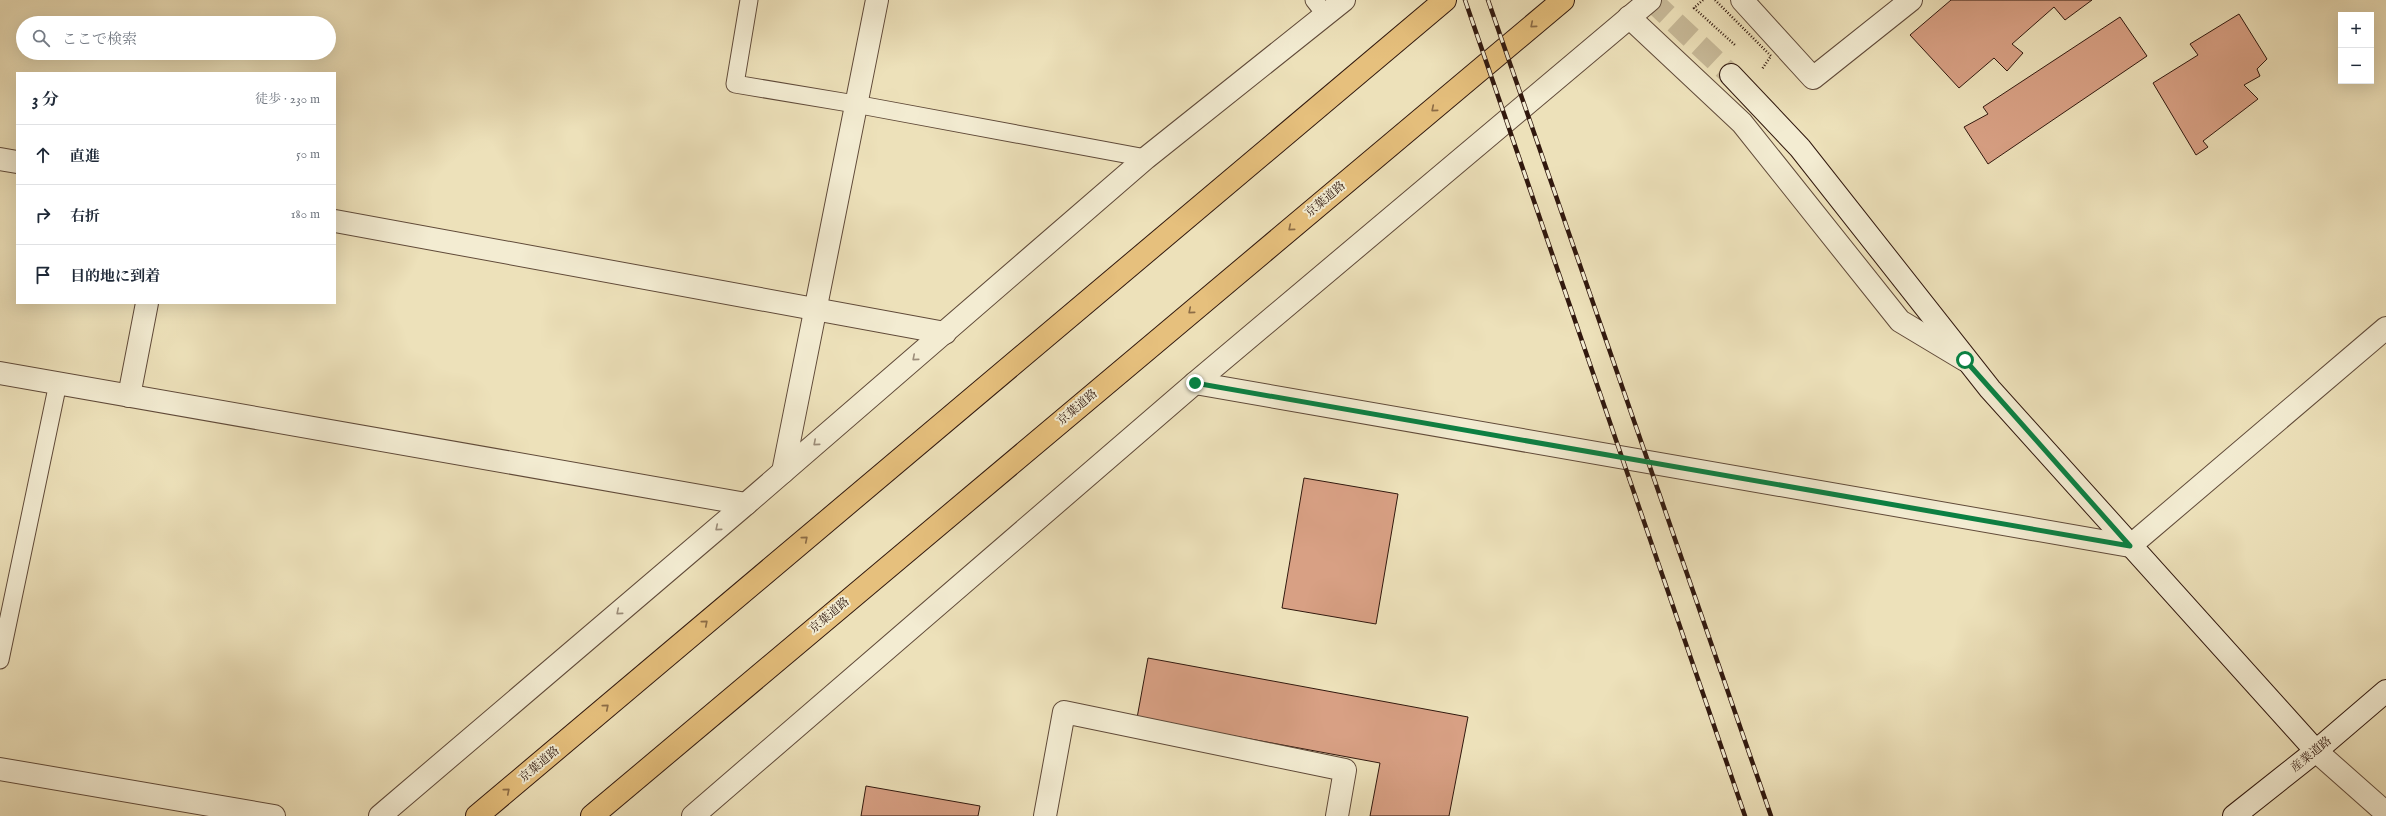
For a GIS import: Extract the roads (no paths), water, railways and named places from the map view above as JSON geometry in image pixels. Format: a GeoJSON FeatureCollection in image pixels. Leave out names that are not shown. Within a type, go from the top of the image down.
{"type":"FeatureCollection","features":[{"type":"Feature","properties":{"kind":"highway","name":"京葉道路"},"geometry":{"type":"LineString","coordinates":[[477,816],[1445,0]]}},
{"type":"Feature","properties":{"kind":"highway","name":"京葉道路"},"geometry":{"type":"LineString","coordinates":[[592,816],[1563,0]]}},
{"type":"Feature","properties":{"kind":"street"},"geometry":{"type":"LineString","coordinates":[[783,472],[814,309],[877,0]]}},
{"type":"Feature","properties":{"kind":"street"},"geometry":{"type":"LineString","coordinates":[[380,816],[945,333],[1320,7],[1344,0]]}},
{"type":"Feature","properties":{"kind":"street"},"geometry":{"type":"LineString","coordinates":[[693,816],[1195,383],[1650,0]]}},
{"type":"Feature","properties":{"kind":"street"},"geometry":{"type":"LineString","coordinates":[[1742,0],[1813,78],[1911,0]]}},
{"type":"Feature","properties":{"kind":"street"},"geometry":{"type":"LineString","coordinates":[[1629,17],[1742,123],[1900,321],[1965,360]]}},
{"type":"Feature","properties":{"kind":"street"},"geometry":{"type":"LineString","coordinates":[[1731,75],[1800,148],[1965,360],[2130,546],[2316,751],[2386,813]]}},
{"type":"Feature","properties":{"kind":"street"},"geometry":{"type":"LineString","coordinates":[[0,159],[16,162]]}},
{"type":"Feature","properties":{"kind":"street"},"geometry":{"type":"LineString","coordinates":[[336,221],[945,333]]}},
{"type":"Feature","properties":{"kind":"street"},"geometry":{"type":"LineString","coordinates":[[129,396],[147,304]]}},
{"type":"Feature","properties":{"kind":"street"},"geometry":{"type":"LineString","coordinates":[[2130,546],[2386,328]]}},
{"type":"Feature","properties":{"kind":"street"},"geometry":{"type":"LineString","coordinates":[[0,373],[746,504]]}},
{"type":"Feature","properties":{"kind":"street"},"geometry":{"type":"LineString","coordinates":[[1195,383],[2130,546]]}},
{"type":"Feature","properties":{"kind":"street","name":"産業道路"},"geometry":{"type":"LineString","coordinates":[[2234,816],[2316,751],[2386,691]]}},
{"type":"Feature","properties":{"kind":"street"},"geometry":{"type":"LineString","coordinates":[[1045,816],[1064,712],[1345,770],[1337,816]]}},
{"type":"Feature","properties":{"kind":"street"},"geometry":{"type":"LineString","coordinates":[[0,769],[274,816]]}},
{"type":"Feature","properties":{"kind":"lane"},"geometry":{"type":"LineString","coordinates":[[749,0],[735,84],[856,104],[1146,158]]}},
{"type":"Feature","properties":{"kind":"lane"},"geometry":{"type":"LineString","coordinates":[[0,660],[58,383]]}},
{"type":"Feature","properties":{"kind":"tunnel"},"geometry":{"type":"LineString","coordinates":[[1651,0],[1731,75]]}},
{"type":"Feature","properties":{"kind":"railway"},"geometry":{"type":"LineString","coordinates":[[1465,0],[1745,816]]}},
{"type":"Feature","properties":{"kind":"railway"},"geometry":{"type":"LineString","coordinates":[[1488,0],[1771,816]]}}]}
